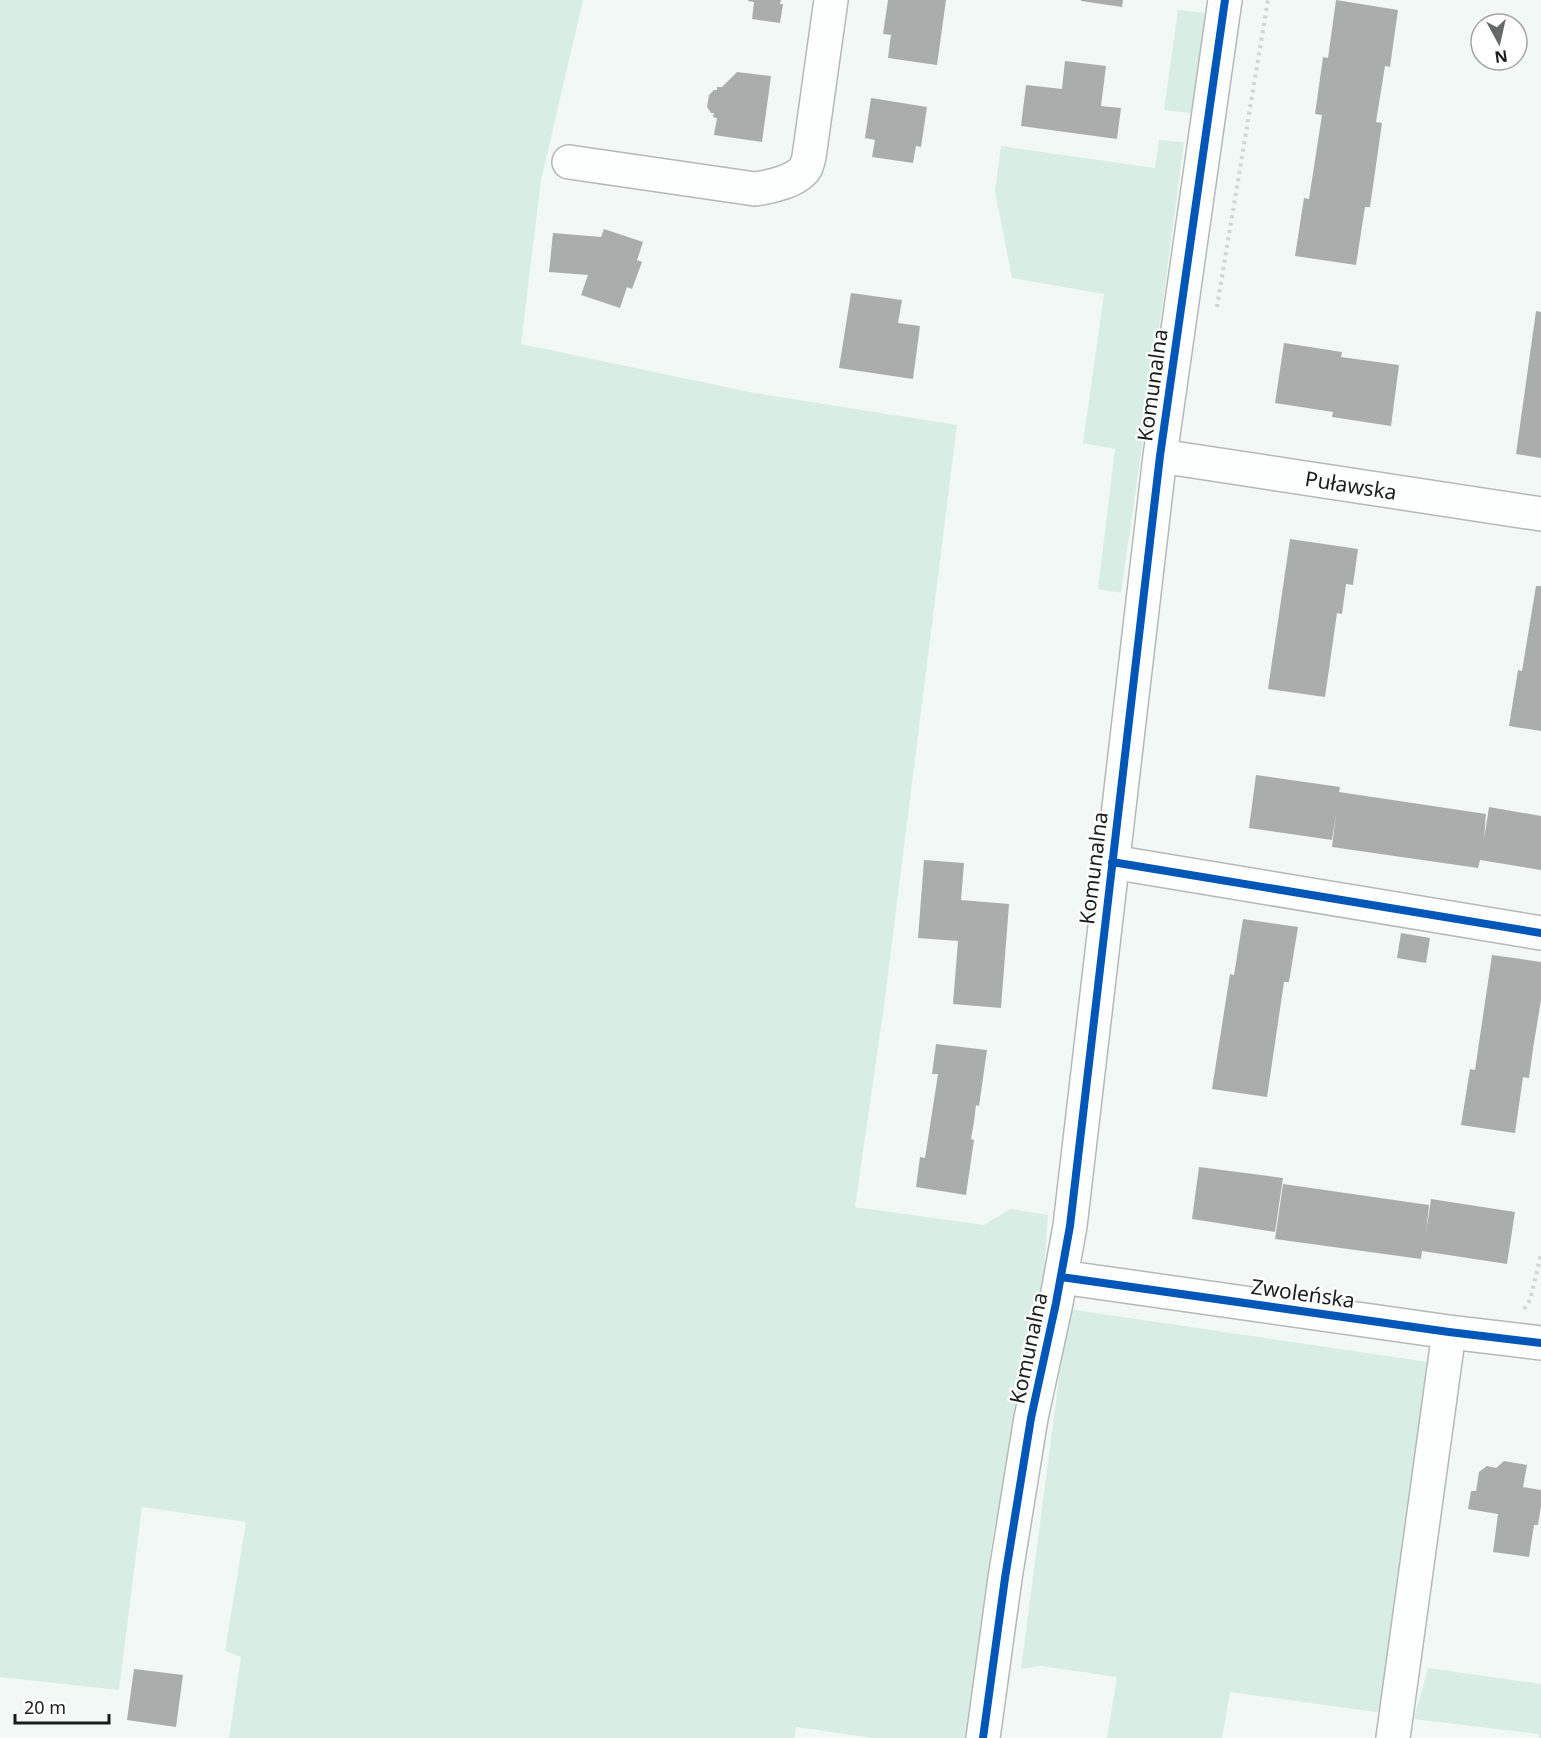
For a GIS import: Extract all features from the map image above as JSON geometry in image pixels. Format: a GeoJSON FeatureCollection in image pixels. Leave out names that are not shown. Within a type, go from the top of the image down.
{"type":"FeatureCollection","features":[{"type":"Feature","properties":{"kind":"street"},"geometry":{"type":"LineString","coordinates":[[570,162],[755,189],[770,187],[796,177],[805,168],[809,157],[831,0]]}},
{"type":"Feature","properties":{"kind":"street","name":"Komunalna"},"geometry":{"type":"LineString","coordinates":[[983,1738],[1005,1578],[1029,1430],[1070,1226],[1160,456],[1226,0]]}},
{"type":"Feature","properties":{"kind":"street","name":"Puławska"},"geometry":{"type":"LineString","coordinates":[[1160,456],[1541,514]]}},
{"type":"Feature","properties":{"kind":"street"},"geometry":{"type":"LineString","coordinates":[[1112,862],[1541,933]]}},
{"type":"Feature","properties":{"kind":"street","name":"Zwoleńska"},"geometry":{"type":"LineString","coordinates":[[1061,1277],[1541,1343]]}},
{"type":"Feature","properties":{"kind":"street"},"geometry":{"type":"LineString","coordinates":[[1392,1738],[1449,1332]]}},
{"type":"Feature","properties":{"kind":"path"},"geometry":{"type":"LineString","coordinates":[[1217,309],[1268,0]]}},
{"type":"Feature","properties":{"kind":"path"},"geometry":{"type":"LineString","coordinates":[[1523,1310],[1530,1300],[1541,1254]]}},
{"type":"Feature","properties":{"kind":"green space"},"geometry":{"type":"Polygon","coordinates":[[[0,0],[583,0],[541,180],[521,344],[754,393],[957,425],[884,1006],[855,1207],[984,1225],[1010,1209],[1048,1215],[1043,1287],[1025,1337],[1007,1478],[993,1535],[965,1738],[872,1738],[796,1727],[794,1738],[229,1738],[241,1657],[225,1651],[246,1522],[142,1507],[119,1690],[0,1677],[0,0]]]}},
{"type":"Feature","properties":{"kind":"green space"},"geometry":{"type":"Polygon","coordinates":[[[1178,10],[1206,13],[1191,113],[1164,110],[1178,10]]]}},
{"type":"Feature","properties":{"kind":"green space"},"geometry":{"type":"Polygon","coordinates":[[[1159,140],[1184,142],[1121,593],[1098,589],[1115,449],[1083,443],[1104,294],[1012,278],[995,191],[1001,146],[1155,168],[1159,140]]]}},
{"type":"Feature","properties":{"kind":"green space"},"geometry":{"type":"Polygon","coordinates":[[[1068,1309],[1428,1362],[1383,1713],[1230,1692],[1222,1738],[1107,1738],[1117,1677],[1041,1666],[1021,1669],[1068,1309]]]}},
{"type":"Feature","properties":{"kind":"green space"},"geometry":{"type":"Polygon","coordinates":[[[1428,1668],[1541,1684],[1541,1738],[1539,1734],[1414,1719],[1428,1668]]]}},
{"type":"Feature","properties":{"kind":"building"},"geometry":{"type":"Polygon","coordinates":[[[748,0],[781,0],[780,4],[783,4],[780,23],[752,19],[754,2],[748,0]]]}},
{"type":"Feature","properties":{"kind":"building"},"geometry":{"type":"Polygon","coordinates":[[[888,0],[946,0],[937,65],[888,58],[891,35],[883,34],[888,0]]]}},
{"type":"Feature","properties":{"kind":"building"},"geometry":{"type":"Polygon","coordinates":[[[1081,0],[1123,0],[1122,7],[1081,0]]]}},
{"type":"Feature","properties":{"kind":"building"},"geometry":{"type":"Polygon","coordinates":[[[1336,0],[1398,10],[1390,67],[1385,66],[1376,122],[1382,123],[1370,207],[1365,207],[1356,265],[1295,256],[1304,198],[1309,199],[1322,115],[1315,114],[1323,57],[1328,58],[1336,0]]]}},
{"type":"Feature","properties":{"kind":"building"},"geometry":{"type":"Polygon","coordinates":[[[1065,61],[1106,66],[1101,106],[1121,108],[1117,139],[1021,126],[1026,85],[1062,89],[1065,61]]]}},
{"type":"Feature","properties":{"kind":"building"},"geometry":{"type":"Polygon","coordinates":[[[737,72],[771,76],[762,142],[714,135],[717,118],[713,117],[714,113],[711,113],[707,107],[709,95],[717,90],[717,87],[722,87],[737,72]]]}},
{"type":"Feature","properties":{"kind":"building"},"geometry":{"type":"Polygon","coordinates":[[[871,98],[927,107],[921,147],[916,146],[913,163],[872,157],[875,140],[865,138],[871,98]]]}},
{"type":"Feature","properties":{"kind":"building"},"geometry":{"type":"Polygon","coordinates":[[[604,229],[643,242],[637,260],[642,262],[632,289],[627,287],[620,308],[581,295],[588,275],[549,272],[553,233],[601,237],[604,229]]]}},
{"type":"Feature","properties":{"kind":"building"},"geometry":{"type":"Polygon","coordinates":[[[851,293],[902,300],[898,323],[920,326],[913,379],[839,368],[851,293]]]}},
{"type":"Feature","properties":{"kind":"building"},"geometry":{"type":"Polygon","coordinates":[[[1536,311],[1541,312],[1541,458],[1516,454],[1536,311]]]}},
{"type":"Feature","properties":{"kind":"building"},"geometry":{"type":"Polygon","coordinates":[[[1284,343],[1342,352],[1341,357],[1399,365],[1391,426],[1332,417],[1333,412],[1275,403],[1284,343]]]}},
{"type":"Feature","properties":{"kind":"building"},"geometry":{"type":"Polygon","coordinates":[[[1290,539],[1358,549],[1353,585],[1346,584],[1342,614],[1337,613],[1325,697],[1268,689],[1290,539]]]}},
{"type":"Feature","properties":{"kind":"building"},"geometry":{"type":"Polygon","coordinates":[[[1536,586],[1541,586],[1541,731],[1509,726],[1518,670],[1522,671],[1536,586]]]}},
{"type":"Feature","properties":{"kind":"building"},"geometry":{"type":"Polygon","coordinates":[[[1256,775],[1340,787],[1339,792],[1486,814],[1484,839],[1489,807],[1541,816],[1541,870],[1480,860],[1478,868],[1332,847],[1336,814],[1332,840],[1249,828],[1256,775]]]}},
{"type":"Feature","properties":{"kind":"building"},"geometry":{"type":"Polygon","coordinates":[[[924,860],[964,863],[961,900],[1009,904],[1001,1008],[953,1004],[958,941],[918,938],[924,860]]]}},
{"type":"Feature","properties":{"kind":"building"},"geometry":{"type":"Polygon","coordinates":[[[1243,919],[1298,927],[1289,982],[1284,982],[1267,1097],[1212,1089],[1230,974],[1234,975],[1243,919]]]}},
{"type":"Feature","properties":{"kind":"building"},"geometry":{"type":"Polygon","coordinates":[[[1401,933],[1430,938],[1426,963],[1397,958],[1401,933]]]}},
{"type":"Feature","properties":{"kind":"building"},"geometry":{"type":"Polygon","coordinates":[[[1492,955],[1541,962],[1541,1000],[1529,1078],[1523,1077],[1515,1133],[1461,1125],[1470,1069],[1475,1070],[1492,955]]]}},
{"type":"Feature","properties":{"kind":"building"},"geometry":{"type":"Polygon","coordinates":[[[936,1044],[987,1050],[979,1106],[976,1105],[971,1139],[974,1140],[966,1195],[916,1187],[920,1157],[925,1158],[938,1074],[932,1074],[936,1044]]]}},
{"type":"Feature","properties":{"kind":"building"},"geometry":{"type":"Polygon","coordinates":[[[1199,1167],[1283,1178],[1275,1232],[1192,1219],[1199,1167]]]}},
{"type":"Feature","properties":{"kind":"building"},"geometry":{"type":"Polygon","coordinates":[[[1283,1184],[1429,1205],[1426,1233],[1431,1199],[1515,1212],[1507,1264],[1422,1251],[1421,1259],[1275,1239],[1283,1184]]]}},
{"type":"Feature","properties":{"kind":"building"},"geometry":{"type":"Polygon","coordinates":[[[1504,1461],[1527,1465],[1523,1487],[1541,1490],[1538,1525],[1534,1525],[1529,1557],[1493,1552],[1498,1514],[1468,1509],[1471,1491],[1476,1491],[1479,1472],[1487,1466],[1496,1468],[1504,1461]]]}},
{"type":"Feature","properties":{"kind":"building"},"geometry":{"type":"Polygon","coordinates":[[[134,1669],[183,1675],[176,1727],[127,1720],[134,1669]]]}},
{"type":"Feature","properties":{"kind":"cycle path"},"geometry":{"type":"LineString","coordinates":[[983,1738],[1005,1578],[1031,1418],[1070,1226],[1160,456],[1225,0]]}},
{"type":"Feature","properties":{"kind":"cycle path"},"geometry":{"type":"LineString","coordinates":[[1112,862],[1541,933]]}},
{"type":"Feature","properties":{"kind":"cycle path"},"geometry":{"type":"LineString","coordinates":[[1061,1277],[1541,1343]]}}]}
